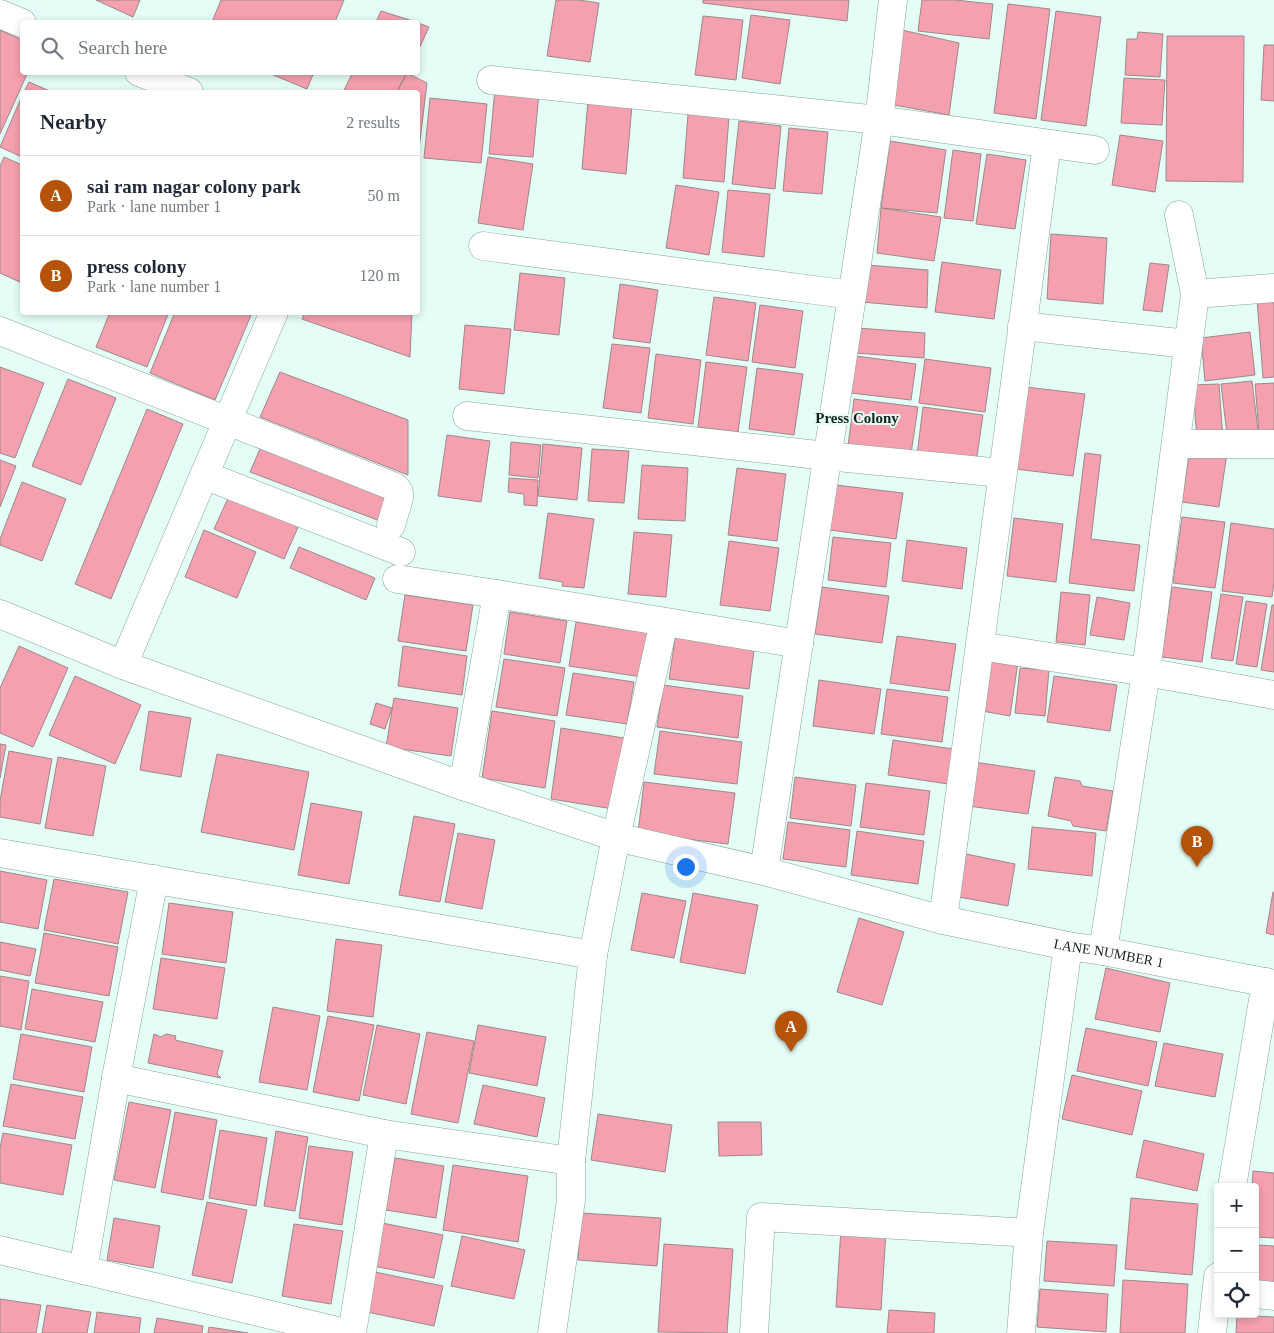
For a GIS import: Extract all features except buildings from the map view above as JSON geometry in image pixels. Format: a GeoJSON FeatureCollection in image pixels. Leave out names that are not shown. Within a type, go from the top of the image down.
{"type":"FeatureCollection","features":[{"type":"Feature","properties":{"kind":"street"},"geometry":{"type":"LineString","coordinates":[[764,871],[879,120],[893,0]]}},
{"type":"Feature","properties":{"kind":"street"},"geometry":{"type":"LineString","coordinates":[[0,14],[20,22]]}},
{"type":"Feature","properties":{"kind":"street"},"geometry":{"type":"LineString","coordinates":[[146,75],[183,90]]}},
{"type":"Feature","properties":{"kind":"street"},"geometry":{"type":"LineString","coordinates":[[491,80],[879,120],[1095,150]]}},
{"type":"Feature","properties":{"kind":"street"},"geometry":{"type":"LineString","coordinates":[[943,920],[1047,144]]}},
{"type":"Feature","properties":{"kind":"street"},"geometry":{"type":"LineString","coordinates":[[1103,951],[1146,672],[1195,294],[1179,215]]}},
{"type":"Feature","properties":{"kind":"street"},"geometry":{"type":"LineString","coordinates":[[483,246],[852,294]]}},
{"type":"Feature","properties":{"kind":"street"},"geometry":{"type":"LineString","coordinates":[[1195,294],[1274,288]]}},
{"type":"Feature","properties":{"kind":"street"},"geometry":{"type":"LineString","coordinates":[[123,665],[273,315]]}},
{"type":"Feature","properties":{"kind":"street"},"geometry":{"type":"LineString","coordinates":[[1022,326],[1188,344]]}},
{"type":"Feature","properties":{"kind":"street"},"geometry":{"type":"LineString","coordinates":[[0,330],[395,487],[399,492],[399,498],[391,525]]}},
{"type":"Feature","properties":{"kind":"street"},"geometry":{"type":"LineString","coordinates":[[467,416],[827,456],[1002,473]]}},
{"type":"Feature","properties":{"kind":"street"},"geometry":{"type":"LineString","coordinates":[[1176,444],[1274,444]]}},
{"type":"Feature","properties":{"kind":"street"},"geometry":{"type":"LineString","coordinates":[[204,475],[401,552]]}},
{"type":"Feature","properties":{"kind":"street"},"geometry":{"type":"LineString","coordinates":[[397,579],[799,644]]}},
{"type":"Feature","properties":{"kind":"street"},"geometry":{"type":"LineString","coordinates":[[463,786],[498,594]]}},
{"type":"Feature","properties":{"kind":"street","name":"LANE NUMBER 1"},"geometry":{"type":"LineString","coordinates":[[0,614],[123,665],[463,786],[616,837],[764,871],[943,920],[1068,946],[1270,983]]}},
{"type":"Feature","properties":{"kind":"street"},"geometry":{"type":"LineString","coordinates":[[552,1333],[571,1200],[571,1161],[593,955],[616,837],[664,622]]}},
{"type":"Feature","properties":{"kind":"street"},"geometry":{"type":"LineString","coordinates":[[980,646],[1146,672],[1274,695]]}},
{"type":"Feature","properties":{"kind":"street"},"geometry":{"type":"LineString","coordinates":[[0,853],[593,955]]}},
{"type":"Feature","properties":{"kind":"street"},"geometry":{"type":"LineString","coordinates":[[83,1270],[116,1078],[154,879]]}},
{"type":"Feature","properties":{"kind":"street"},"geometry":{"type":"LineString","coordinates":[[1021,1333],[1030,1233],[1068,946]]}},
{"type":"Feature","properties":{"kind":"street"},"geometry":{"type":"LineString","coordinates":[[1233,1183],[1270,983]]}},
{"type":"Feature","properties":{"kind":"street"},"geometry":{"type":"LineString","coordinates":[[116,1078],[384,1134],[571,1161]]}},
{"type":"Feature","properties":{"kind":"street"},"geometry":{"type":"LineString","coordinates":[[352,1333],[384,1134]]}},
{"type":"Feature","properties":{"kind":"street"},"geometry":{"type":"LineString","coordinates":[[754,1333],[761,1217],[1030,1233]]}},
{"type":"Feature","properties":{"kind":"street"},"geometry":{"type":"LineString","coordinates":[[0,1250],[346,1333]]}},
{"type":"Feature","properties":{"kind":"street"},"geometry":{"type":"LineString","coordinates":[[1259,1294],[1274,1296]]}},
{"type":"Feature","properties":{"kind":"street"},"geometry":{"type":"LineString","coordinates":[[1212,1333],[1214,1314]]}},
{"type":"Feature","properties":{"kind":"place","name":"press colony"},"geometry":{"type":"Point","coordinates":[1197,867]}},
{"type":"Feature","properties":{"kind":"place","name":"sai ram nagar colony park"},"geometry":{"type":"Point","coordinates":[791,1052]}},
{"type":"Feature","properties":{"kind":"district","name":"Press Colony"},"geometry":{"type":"Point","coordinates":[857,418]}}]}
